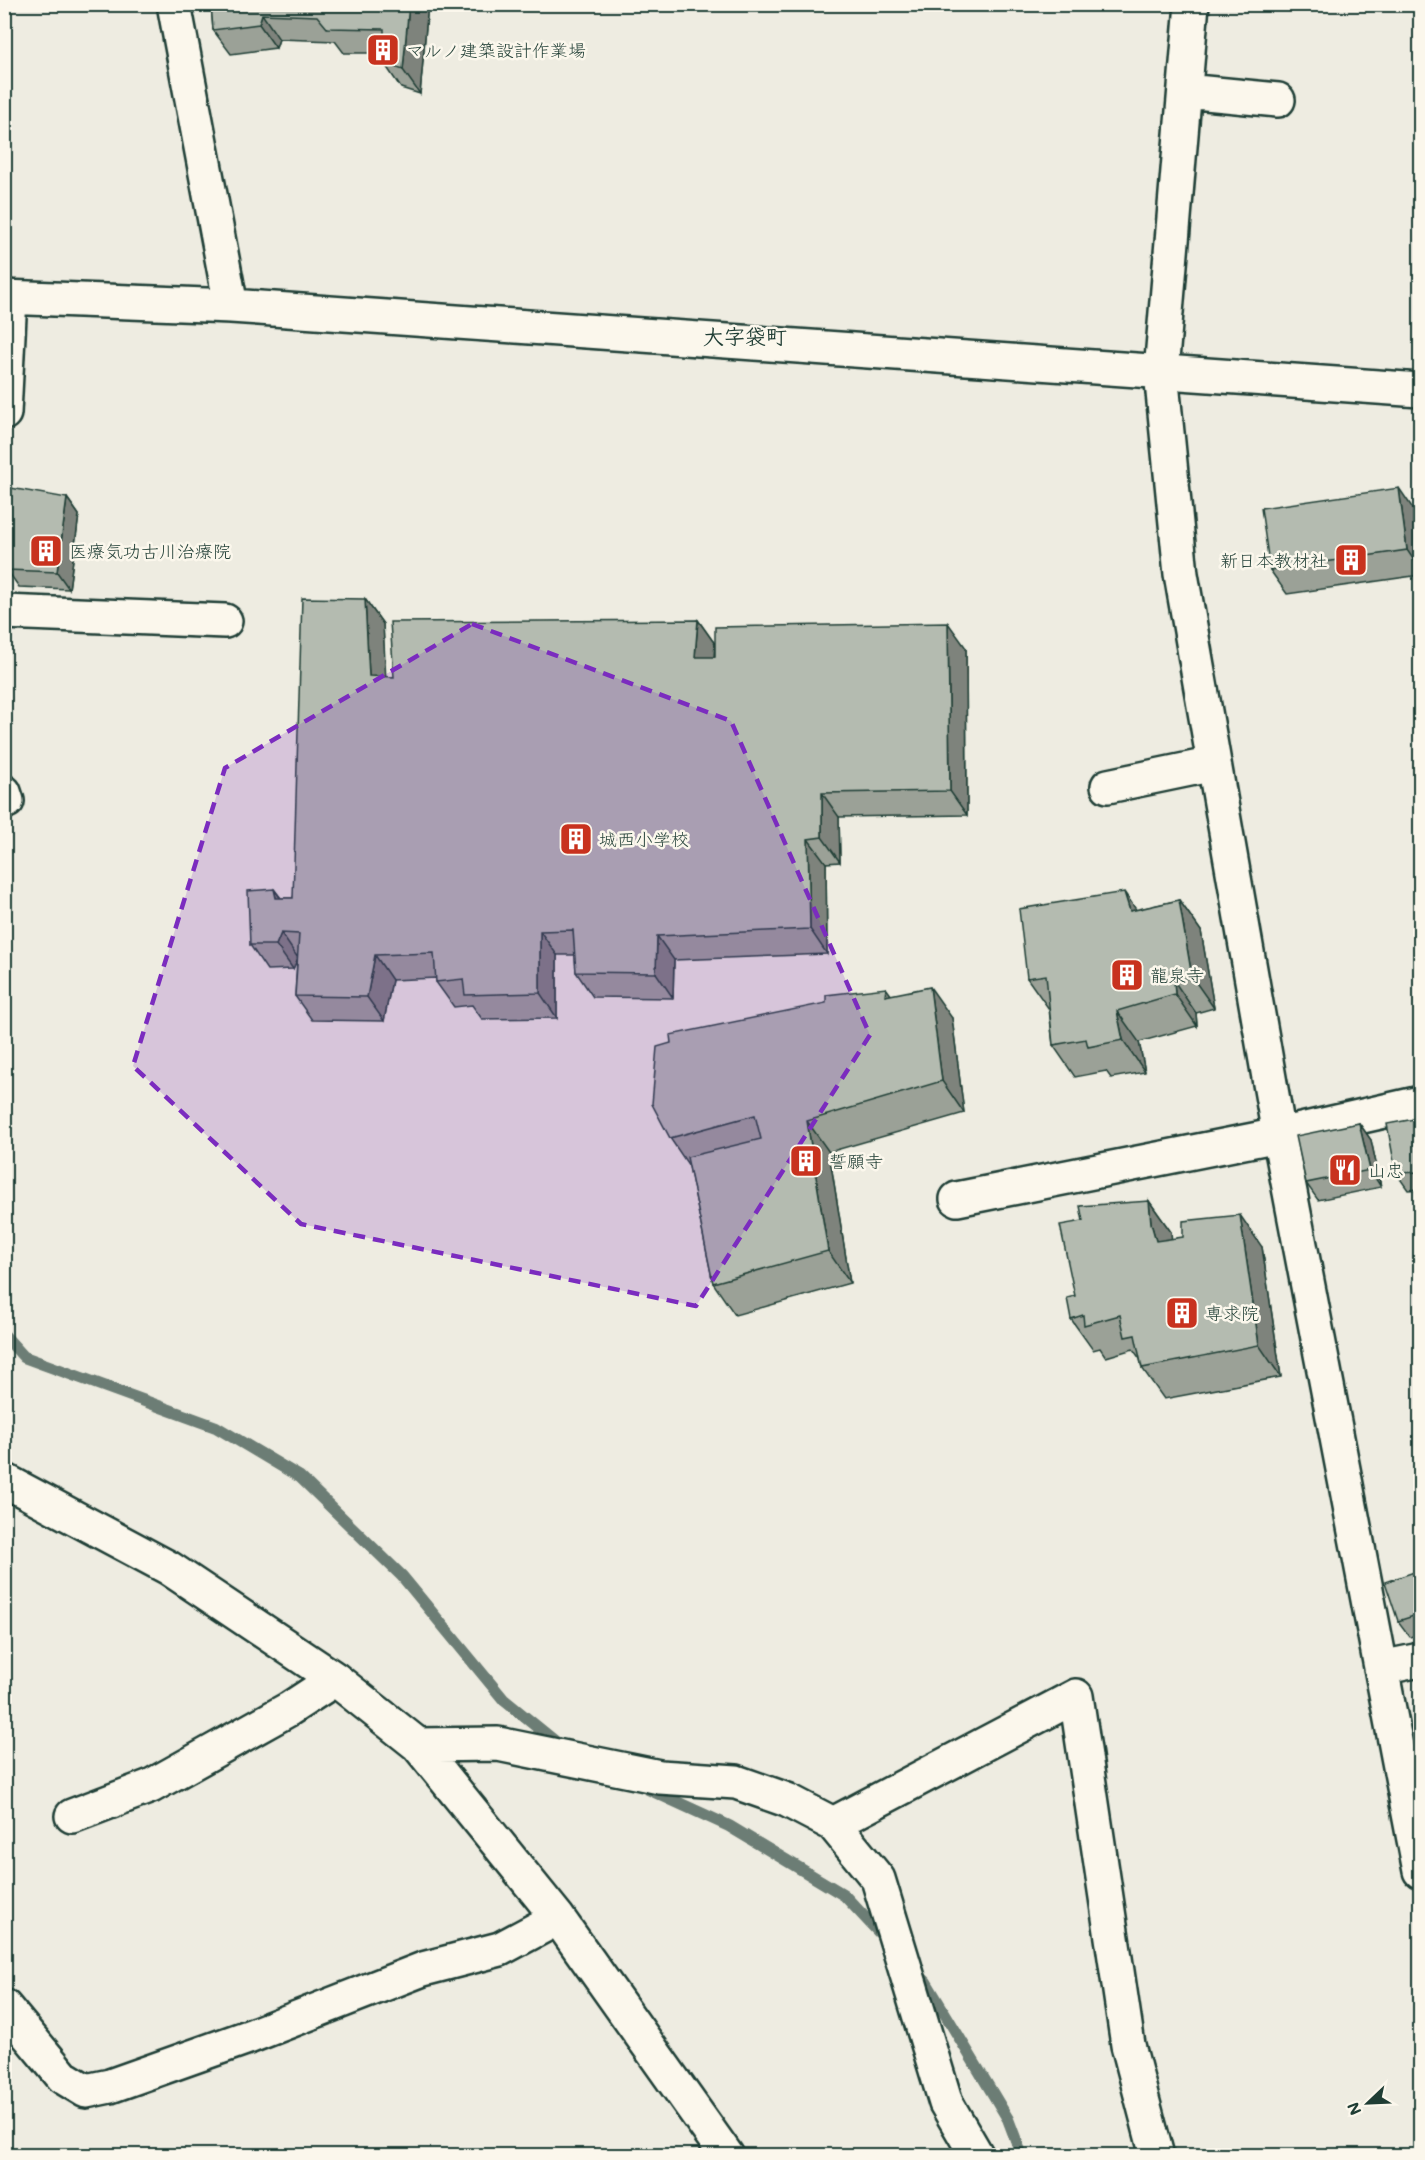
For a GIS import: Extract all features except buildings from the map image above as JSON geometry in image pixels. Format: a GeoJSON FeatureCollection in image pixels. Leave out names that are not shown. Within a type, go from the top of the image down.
{"type":"FeatureCollection","features":[{"type":"Feature","properties":{"kind":"street"},"geometry":{"type":"LineString","coordinates":[[174,4],[231,306]]}},
{"type":"Feature","properties":{"kind":"street"},"geometry":{"type":"LineString","coordinates":[[1192,4],[1161,372],[1182,574],[1279,1135],[1420,1871]]}},
{"type":"Feature","properties":{"kind":"street"},"geometry":{"type":"LineString","coordinates":[[1185,91],[1278,100]]}},
{"type":"Feature","properties":{"kind":"street"},"geometry":{"type":"LineString","coordinates":[[4,413],[7,297],[231,306],[1420,390]]}},
{"type":"Feature","properties":{"kind":"street"},"geometry":{"type":"LineString","coordinates":[[4,612],[225,621]]}},
{"type":"Feature","properties":{"kind":"street"},"geometry":{"type":"LineString","coordinates":[[1108,786],[1214,764]]}},
{"type":"Feature","properties":{"kind":"street"},"geometry":{"type":"LineString","coordinates":[[957,1199],[1279,1135],[1420,1103]]}},
{"type":"Feature","properties":{"kind":"street"},"geometry":{"type":"LineString","coordinates":[[4,1480],[169,1568],[335,1679],[418,1745],[558,1918],[727,2156]]}},
{"type":"Feature","properties":{"kind":"street"},"geometry":{"type":"LineString","coordinates":[[1381,1668],[1420,1660]]}},
{"type":"Feature","properties":{"kind":"street"},"geometry":{"type":"LineString","coordinates":[[72,1816],[151,1785],[289,1709],[335,1679]]}},
{"type":"Feature","properties":{"kind":"street"},"geometry":{"type":"LineString","coordinates":[[832,1824],[1076,1696],[1128,2045],[1156,2156]]}},
{"type":"Feature","properties":{"kind":"street"},"geometry":{"type":"LineString","coordinates":[[418,1745],[498,1744],[660,1778],[736,1782],[787,1800],[832,1824],[878,1879],[946,2103],[977,2156]]}},
{"type":"Feature","properties":{"kind":"street"},"geometry":{"type":"LineString","coordinates":[[4,2006],[63,2077],[86,2091],[121,2083],[423,1969],[500,1949],[558,1918]]}},
{"type":"Feature","properties":{"kind":"highlighted area"},"geometry":{"type":"Polygon","coordinates":[[[472,624],[731,721],[870,1035],[696,1306],[301,1224],[133,1066],[225,768],[472,624]]]}},
{"type":"Feature","properties":{"kind":"waterway"},"geometry":{"type":"LineString","coordinates":[[4,1335],[24,1357],[216,1427],[300,1477],[402,1576],[504,1700],[563,1748]]}},
{"type":"Feature","properties":{"kind":"waterway"},"geometry":{"type":"LineString","coordinates":[[646,1788],[729,1826],[844,1895],[887,1941]]}},
{"type":"Feature","properties":{"kind":"waterway"},"geometry":{"type":"LineString","coordinates":[[917,1973],[926,1982],[1008,2119],[1022,2156]]}},
{"type":"Feature","properties":{"kind":"place","name":"マルノ建築設計作業場"},"geometry":{"type":"Point","coordinates":[383,50]}},
{"type":"Feature","properties":{"kind":"place","name":"医療気功古川治療院"},"geometry":{"type":"Point","coordinates":[46,551]}},
{"type":"Feature","properties":{"kind":"place","name":"新日本教材社"},"geometry":{"type":"Point","coordinates":[1351,560]}},
{"type":"Feature","properties":{"kind":"place","name":"城西小学校"},"geometry":{"type":"Point","coordinates":[576,839]}},
{"type":"Feature","properties":{"kind":"place","name":"龍泉寺"},"geometry":{"type":"Point","coordinates":[1127,975]}},
{"type":"Feature","properties":{"kind":"place","name":"誓願寺"},"geometry":{"type":"Point","coordinates":[806,1161]}},
{"type":"Feature","properties":{"kind":"place","name":"山忠"},"geometry":{"type":"Point","coordinates":[1345,1170]}},
{"type":"Feature","properties":{"kind":"place","name":"専求院"},"geometry":{"type":"Point","coordinates":[1182,1313]}},
{"type":"Feature","properties":{"kind":"district","name":"大字袋町"},"geometry":{"type":"Point","coordinates":[745,335]}}]}
